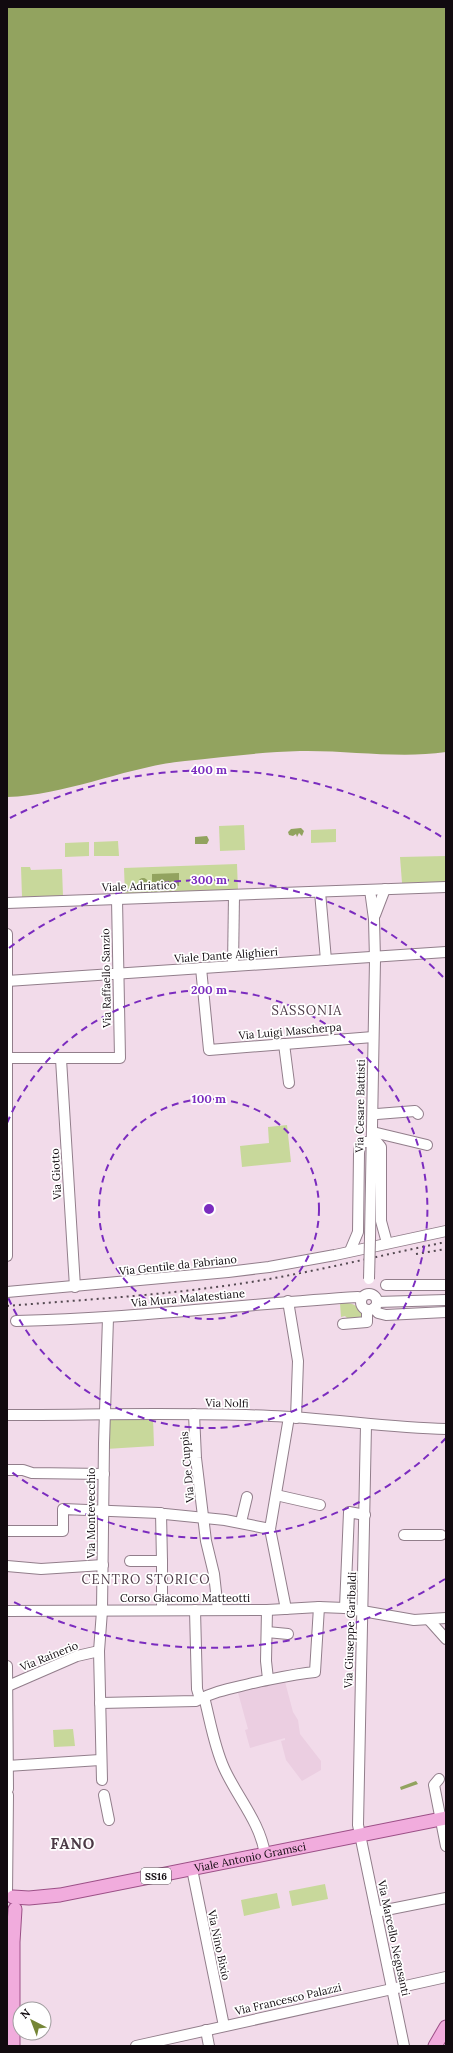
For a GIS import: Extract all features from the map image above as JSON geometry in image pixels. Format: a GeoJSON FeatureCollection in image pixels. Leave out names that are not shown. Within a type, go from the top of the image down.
{"type":"FeatureCollection","features":[{"type":"Feature","properties":{"kind":"main road","name":"Viale Antonio Gramsci"},"geometry":{"type":"LineString","coordinates":[[11,1903],[29,1898],[60,1895],[443,1818]]}},
{"type":"Feature","properties":{"kind":"main road"},"geometry":{"type":"LineString","coordinates":[[11,1903],[13,2046]]}},
{"type":"Feature","properties":{"kind":"main road"},"geometry":{"type":"LineString","coordinates":[[7,1925],[12,1942]]}},
{"type":"Feature","properties":{"kind":"main road"},"geometry":{"type":"LineString","coordinates":[[435,2046],[446,2027]]}},
{"type":"Feature","properties":{"kind":"street","name":"Viale Adriatico"},"geometry":{"type":"LineString","coordinates":[[7,903],[446,887]]}},
{"type":"Feature","properties":{"kind":"street","name":"Via Cesare Battisti"},"geometry":{"type":"LineString","coordinates":[[374,919],[385,889]]}},
{"type":"Feature","properties":{"kind":"street","name":"Via Cesare Battisti"},"geometry":{"type":"LineString","coordinates":[[365,1296],[369,1279],[370,1238],[379,1136],[373,1037],[375,957],[374,919],[370,890]]}},
{"type":"Feature","properties":{"kind":"street"},"geometry":{"type":"LineString","coordinates":[[320,892],[326,960]]}},
{"type":"Feature","properties":{"kind":"street"},"geometry":{"type":"LineString","coordinates":[[233,966],[234,895]]}},
{"type":"Feature","properties":{"kind":"street","name":"Via Raffaello Sanzio"},"geometry":{"type":"LineString","coordinates":[[61,1059],[120,1058],[117,898]]}},
{"type":"Feature","properties":{"kind":"street"},"geometry":{"type":"LineString","coordinates":[[7,934],[7,1256]]}},
{"type":"Feature","properties":{"kind":"street","name":"Viale Dante Alighieri"},"geometry":{"type":"LineString","coordinates":[[7,981],[446,952]]}},
{"type":"Feature","properties":{"kind":"street","name":"Via Luigi Mascherpa"},"geometry":{"type":"LineString","coordinates":[[201,968],[209,1050],[373,1037]]}},
{"type":"Feature","properties":{"kind":"street"},"geometry":{"type":"LineString","coordinates":[[284,1044],[289,1083]]}},
{"type":"Feature","properties":{"kind":"street"},"geometry":{"type":"LineString","coordinates":[[8,1054],[61,1059]]}},
{"type":"Feature","properties":{"kind":"street","name":"Via Giotto"},"geometry":{"type":"LineString","coordinates":[[61,1059],[74,1287]]}},
{"type":"Feature","properties":{"kind":"street"},"geometry":{"type":"LineString","coordinates":[[377,1114],[415,1111],[418,1114]]}},
{"type":"Feature","properties":{"kind":"street"},"geometry":{"type":"LineString","coordinates":[[379,1136],[379,1143],[381,1147],[381,1221],[387,1243]]}},
{"type":"Feature","properties":{"kind":"street"},"geometry":{"type":"LineString","coordinates":[[350,1251],[358,1232],[360,1146],[363,1142],[379,1136],[427,1144]]}},
{"type":"Feature","properties":{"kind":"street","name":"Via Gentile da Fabriano"},"geometry":{"type":"LineString","coordinates":[[7,1292],[228,1272],[300,1262],[446,1231]]}},
{"type":"Feature","properties":{"kind":"street"},"geometry":{"type":"LineString","coordinates":[[386,1285],[446,1285]]}},
{"type":"Feature","properties":{"kind":"street"},"geometry":{"type":"LineString","coordinates":[[344,1324],[367,1322],[373,1307],[376,1297],[365,1296],[362,1306],[373,1307],[378,1313],[386,1315],[446,1312]]}},
{"type":"Feature","properties":{"kind":"street","name":"Via Mura Malatestiane"},"geometry":{"type":"LineString","coordinates":[[16,1321],[108,1318],[288,1301],[365,1296]]}},
{"type":"Feature","properties":{"kind":"street"},"geometry":{"type":"LineString","coordinates":[[373,1307],[380,1300],[446,1300]]}},
{"type":"Feature","properties":{"kind":"street"},"geometry":{"type":"LineString","coordinates":[[286,1609],[270,1529],[292,1417],[298,1361],[288,1301]]}},
{"type":"Feature","properties":{"kind":"street","name":"Via Montevecchio"},"geometry":{"type":"LineString","coordinates":[[102,1780],[100,1760],[99,1651],[102,1611],[103,1497],[108,1318]]}},
{"type":"Feature","properties":{"kind":"street","name":"Via Nolfi"},"geometry":{"type":"LineString","coordinates":[[7,1415],[194,1414],[292,1417],[366,1425],[446,1429]]}},
{"type":"Feature","properties":{"kind":"street","name":"Via De Cuppis"},"geometry":{"type":"LineString","coordinates":[[194,1414],[196,1458],[203,1517],[206,1541],[217,1590],[218,1610]]}},
{"type":"Feature","properties":{"kind":"street","name":"Via Giuseppe Garibaldi"},"geometry":{"type":"LineString","coordinates":[[360,1835],[358,1825],[366,1425]]}},
{"type":"Feature","properties":{"kind":"street"},"geometry":{"type":"LineString","coordinates":[[7,1470],[32,1473],[104,1474]]}},
{"type":"Feature","properties":{"kind":"street"},"geometry":{"type":"LineString","coordinates":[[276,1495],[320,1505]]}},
{"type":"Feature","properties":{"kind":"street"},"geometry":{"type":"LineString","coordinates":[[241,1522],[247,1497]]}},
{"type":"Feature","properties":{"kind":"street"},"geometry":{"type":"LineString","coordinates":[[7,1531],[63,1531],[63,1509],[103,1510],[203,1517],[241,1522],[270,1529]]}},
{"type":"Feature","properties":{"kind":"street"},"geometry":{"type":"LineString","coordinates":[[345,1608],[349,1512],[365,1515]]}},
{"type":"Feature","properties":{"kind":"street"},"geometry":{"type":"LineString","coordinates":[[162,1610],[163,1514]]}},
{"type":"Feature","properties":{"kind":"street"},"geometry":{"type":"LineString","coordinates":[[404,1535],[441,1535]]}},
{"type":"Feature","properties":{"kind":"street"},"geometry":{"type":"LineString","coordinates":[[130,1561],[162,1560]]}},
{"type":"Feature","properties":{"kind":"street"},"geometry":{"type":"LineString","coordinates":[[7,1566],[41,1569],[103,1565]]}},
{"type":"Feature","properties":{"kind":"street"},"geometry":{"type":"LineString","coordinates":[[100,1703],[196,1701],[268,1679],[315,1672],[319,1607]]}},
{"type":"Feature","properties":{"kind":"street","name":"Corso Giacomo Matteotti"},"geometry":{"type":"LineString","coordinates":[[7,1611],[267,1610],[319,1607],[345,1608],[405,1619],[429,1620],[444,1618]]}},
{"type":"Feature","properties":{"kind":"street"},"geometry":{"type":"LineString","coordinates":[[195,1610],[197,1689],[202,1698],[217,1751],[227,1774],[261,1836],[265,1854]]}},
{"type":"Feature","properties":{"kind":"street"},"geometry":{"type":"LineString","coordinates":[[267,1610],[266,1661],[268,1679]]}},
{"type":"Feature","properties":{"kind":"street"},"geometry":{"type":"LineString","coordinates":[[429,1620],[439,1633],[446,1639]]}},
{"type":"Feature","properties":{"kind":"street"},"geometry":{"type":"LineString","coordinates":[[267,1632],[288,1634]]}},
{"type":"Feature","properties":{"kind":"street","name":"Via Rainerio"},"geometry":{"type":"LineString","coordinates":[[8,1686],[77,1656],[99,1651]]}},
{"type":"Feature","properties":{"kind":"street"},"geometry":{"type":"LineString","coordinates":[[7,1666],[7,1766],[11,1903]]}},
{"type":"Feature","properties":{"kind":"street"},"geometry":{"type":"LineString","coordinates":[[7,1766],[100,1760]]}},
{"type":"Feature","properties":{"kind":"street"},"geometry":{"type":"LineString","coordinates":[[439,1779],[434,1785],[443,1818],[446,1846]]}},
{"type":"Feature","properties":{"kind":"street"},"geometry":{"type":"LineString","coordinates":[[104,1796],[109,1820]]}},
{"type":"Feature","properties":{"kind":"street","name":"Via Marcello Negusanti"},"geometry":{"type":"LineString","coordinates":[[360,1835],[404,2046]]}},
{"type":"Feature","properties":{"kind":"street","name":"Via Nino Bixio"},"geometry":{"type":"LineString","coordinates":[[192,1869],[224,2026]]}},
{"type":"Feature","properties":{"kind":"street"},"geometry":{"type":"LineString","coordinates":[[376,1912],[446,1898]]}},
{"type":"Feature","properties":{"kind":"street","name":"Via Francesco Palazzi"},"geometry":{"type":"LineString","coordinates":[[136,2046],[446,1977]]}},
{"type":"Feature","properties":{"kind":"street"},"geometry":{"type":"LineString","coordinates":[[206,2030],[209,2046]]}},
{"type":"Feature","properties":{"kind":"shaded area"},"geometry":{"type":"Polygon","coordinates":[[[7,7],[446,7],[446,752],[410,755],[300,751],[228,756],[163,764],[52,791],[7,797],[7,7]]]}},
{"type":"Feature","properties":{"kind":"shaded area"},"geometry":{"type":"Polygon","coordinates":[[[244,825],[245,850],[220,851],[219,826],[244,825]]]}},
{"type":"Feature","properties":{"kind":"shaded area"},"geometry":{"type":"Polygon","coordinates":[[[301,828],[304,831],[302,836],[299,833],[297,837],[296,834],[293,836],[289,835],[288,832],[291,829],[301,828]]]}},
{"type":"Feature","properties":{"kind":"shaded area"},"geometry":{"type":"Polygon","coordinates":[[[336,829],[336,842],[311,843],[311,830],[336,829]]]}},
{"type":"Feature","properties":{"kind":"shaded area"},"geometry":{"type":"Polygon","coordinates":[[[207,836],[209,840],[207,844],[195,844],[195,837],[207,836]]]}},
{"type":"Feature","properties":{"kind":"shaded area"},"geometry":{"type":"Polygon","coordinates":[[[118,841],[119,856],[94,856],[94,842],[118,841]]]}},
{"type":"Feature","properties":{"kind":"shaded area"},"geometry":{"type":"Polygon","coordinates":[[[89,842],[89,856],[65,857],[65,843],[89,842]]]}},
{"type":"Feature","properties":{"kind":"shaded area"},"geometry":{"type":"Polygon","coordinates":[[[446,856],[446,882],[402,883],[400,857],[446,856]]]}},
{"type":"Feature","properties":{"kind":"shaded area"},"geometry":{"type":"Polygon","coordinates":[[[237,864],[238,891],[125,895],[124,868],[237,864]]]}},
{"type":"Feature","properties":{"kind":"shaded area"},"geometry":{"type":"Polygon","coordinates":[[[21,867],[30,867],[31,870],[62,869],[63,896],[22,897],[21,867]]]}},
{"type":"Feature","properties":{"kind":"shaded area"},"geometry":{"type":"Polygon","coordinates":[[[179,873],[179,886],[152,886],[152,874],[179,873]]]}},
{"type":"Feature","properties":{"kind":"shaded area"},"geometry":{"type":"Polygon","coordinates":[[[141,878],[145,878],[148,883],[145,888],[141,888],[138,885],[138,881],[141,878]]]}},
{"type":"Feature","properties":{"kind":"shaded area"},"geometry":{"type":"Polygon","coordinates":[[[287,1125],[291,1162],[242,1167],[240,1146],[269,1143],[268,1127],[287,1125]]]}},
{"type":"Feature","properties":{"kind":"shaded area"},"geometry":{"type":"Polygon","coordinates":[[[340,1303],[348,1303],[358,1307],[362,1318],[349,1320],[345,1316],[341,1317],[340,1303]]]}},
{"type":"Feature","properties":{"kind":"shaded area"},"geometry":{"type":"Polygon","coordinates":[[[107,1417],[153,1417],[154,1446],[106,1449],[107,1417]]]}},
{"type":"Feature","properties":{"kind":"shaded area"},"geometry":{"type":"Polygon","coordinates":[[[284,1678],[293,1712],[298,1720],[300,1734],[321,1761],[321,1770],[302,1781],[286,1760],[281,1741],[285,1740],[285,1738],[250,1748],[245,1730],[248,1729],[237,1689],[284,1678]]]}},
{"type":"Feature","properties":{"kind":"shaded area"},"geometry":{"type":"Polygon","coordinates":[[[73,1729],[75,1746],[54,1747],[53,1730],[73,1729]]]}},
{"type":"Feature","properties":{"kind":"shaded area"},"geometry":{"type":"Polygon","coordinates":[[[416,1781],[418,1784],[401,1790],[400,1787],[416,1781]]]}},
{"type":"Feature","properties":{"kind":"shaded area"},"geometry":{"type":"Polygon","coordinates":[[[325,1884],[328,1899],[292,1906],[289,1891],[325,1884]]]}},
{"type":"Feature","properties":{"kind":"shaded area"},"geometry":{"type":"Polygon","coordinates":[[[277,1893],[280,1908],[244,1916],[241,1900],[277,1893]]]}},
{"type":"Feature","properties":{"kind":"railway"},"geometry":{"type":"LineString","coordinates":[[7,1306],[143,1295],[252,1282],[308,1272],[446,1242]]}},
{"type":"Feature","properties":{"kind":"railway"},"geometry":{"type":"LineString","coordinates":[[416,1254],[446,1249]]}},
{"type":"Feature","properties":{"kind":"district","name":"SASSONIA"},"geometry":{"type":"Point","coordinates":[307,1010]}},
{"type":"Feature","properties":{"kind":"district","name":"CENTRO STORICO"},"geometry":{"type":"Point","coordinates":[146,1579]}},
{"type":"Feature","properties":{"kind":"district","name":"FANO"},"geometry":{"type":"Point","coordinates":[73,1843]}}]}
